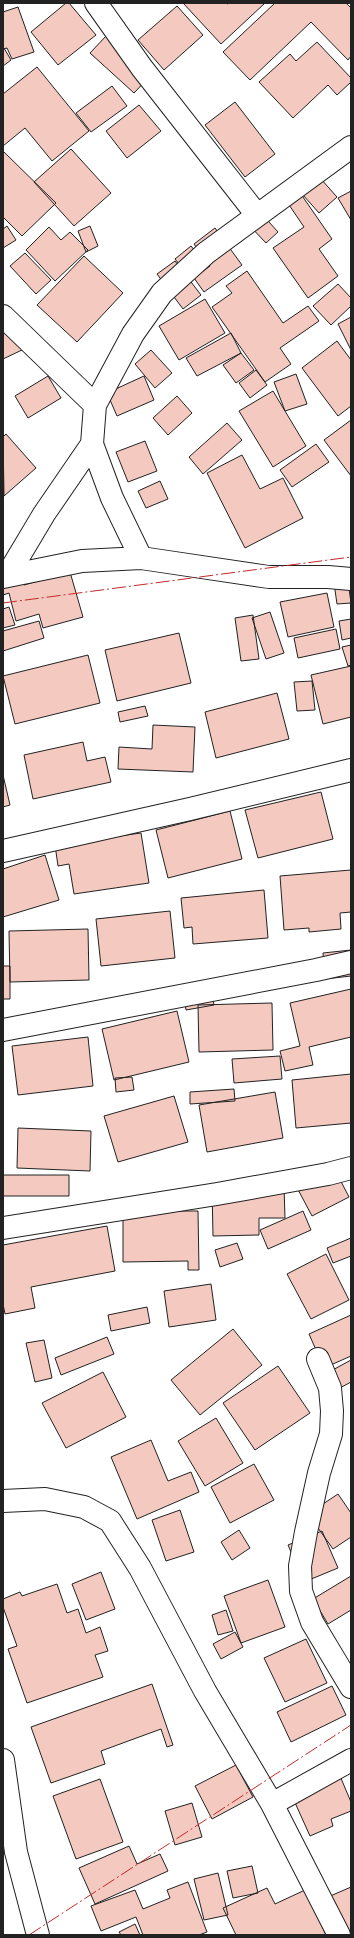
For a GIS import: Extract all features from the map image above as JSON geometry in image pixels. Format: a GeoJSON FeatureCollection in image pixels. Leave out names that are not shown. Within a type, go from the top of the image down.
{"type":"FeatureCollection","features":[{"type":"Feature","properties":{"kind":"street"},"geometry":{"type":"LineString","coordinates":[[96,3],[142,68],[257,216]]}},
{"type":"Feature","properties":{"kind":"street"},"geometry":{"type":"LineString","coordinates":[[141,558],[112,498],[92,444],[95,405],[133,334],[162,292],[206,253],[351,147]]}},
{"type":"Feature","properties":{"kind":"street"},"geometry":{"type":"LineString","coordinates":[[3,316],[95,405]]}},
{"type":"Feature","properties":{"kind":"street"},"geometry":{"type":"LineString","coordinates":[[5,576],[44,514],[92,444]]}},
{"type":"Feature","properties":{"kind":"street"},"geometry":{"type":"LineString","coordinates":[[5,576],[82,561],[141,558],[270,577],[328,577],[351,579]]}},
{"type":"Feature","properties":{"kind":"street"},"geometry":{"type":"LineString","coordinates":[[3,851],[190,809],[351,770]]}},
{"type":"Feature","properties":{"kind":"street"},"geometry":{"type":"LineString","coordinates":[[3,1030],[351,962]]}},
{"type":"Feature","properties":{"kind":"street"},"geometry":{"type":"LineString","coordinates":[[3,1228],[217,1194],[328,1174],[351,1168]]}},
{"type":"Feature","properties":{"kind":"street"},"geometry":{"type":"LineString","coordinates":[[318,1359],[330,1388],[332,1411],[331,1434],[319,1473],[306,1532],[300,1566],[301,1591],[312,1622],[351,1687]]}},
{"type":"Feature","properties":{"kind":"street"},"geometry":{"type":"LineString","coordinates":[[3,1500],[45,1499],[84,1507],[110,1521],[140,1568],[205,1691],[272,1804],[339,1935]]}},
{"type":"Feature","properties":{"kind":"street"},"geometry":{"type":"LineString","coordinates":[[3,1760],[16,1852],[38,1935]]}},
{"type":"Feature","properties":{"kind":"street"},"geometry":{"type":"LineString","coordinates":[[272,1804],[351,1760]]}},
{"type":"Feature","properties":{"kind":"building"},"geometry":{"type":"Polygon","coordinates":[[[66,3],[69,3],[96,35],[58,65],[31,32],[66,3]]]}},
{"type":"Feature","properties":{"kind":"building"},"geometry":{"type":"Polygon","coordinates":[[[183,3],[263,3],[264,4],[221,44],[183,3]]]}},
{"type":"Feature","properties":{"kind":"building"},"geometry":{"type":"Polygon","coordinates":[[[275,3],[346,3],[351,8],[351,56],[348,60],[311,22],[250,80],[223,52],[275,3]]]}},
{"type":"Feature","properties":{"kind":"building"},"geometry":{"type":"Polygon","coordinates":[[[177,6],[203,35],[164,70],[138,40],[177,6]]]}},
{"type":"Feature","properties":{"kind":"building"},"geometry":{"type":"Polygon","coordinates":[[[18,7],[34,52],[12,59],[7,48],[3,49],[3,12],[18,7]]]}},
{"type":"Feature","properties":{"kind":"building"},"geometry":{"type":"Polygon","coordinates":[[[107,35],[151,75],[134,93],[90,53],[107,35]]]}},
{"type":"Feature","properties":{"kind":"building"},"geometry":{"type":"Polygon","coordinates":[[[317,42],[351,78],[351,82],[337,95],[328,85],[293,118],[259,82],[290,54],[296,61],[317,42]]]}},
{"type":"Feature","properties":{"kind":"building"},"geometry":{"type":"Polygon","coordinates":[[[4,48],[11,60],[3,66],[3,49],[4,48]]]}},
{"type":"Feature","properties":{"kind":"building"},"geometry":{"type":"Polygon","coordinates":[[[37,67],[89,131],[52,161],[25,128],[3,146],[3,94],[37,67]]]}},
{"type":"Feature","properties":{"kind":"building"},"geometry":{"type":"Polygon","coordinates":[[[112,86],[127,106],[91,132],[76,113],[112,86]]]}},
{"type":"Feature","properties":{"kind":"building"},"geometry":{"type":"Polygon","coordinates":[[[235,102],[275,154],[245,177],[205,125],[235,102]]]}},
{"type":"Feature","properties":{"kind":"building"},"geometry":{"type":"Polygon","coordinates":[[[139,105],[161,131],[127,158],[106,131],[139,105]]]}},
{"type":"Feature","properties":{"kind":"building"},"geometry":{"type":"Polygon","coordinates":[[[71,149],[111,193],[74,226],[34,182],[71,149]]]}},
{"type":"Feature","properties":{"kind":"building"},"geometry":{"type":"Polygon","coordinates":[[[3,151],[56,203],[22,236],[3,217],[3,151]]]}},
{"type":"Feature","properties":{"kind":"building"},"geometry":{"type":"Polygon","coordinates":[[[313,170],[337,197],[319,213],[295,186],[313,170]]]}},
{"type":"Feature","properties":{"kind":"building"},"geometry":{"type":"Polygon","coordinates":[[[296,187],[332,239],[319,249],[338,276],[308,298],[273,248],[304,227],[283,196],[296,187]]]}},
{"type":"Feature","properties":{"kind":"building"},"geometry":{"type":"Polygon","coordinates":[[[351,191],[351,220],[338,198],[351,191]]]}},
{"type":"Feature","properties":{"kind":"building"},"geometry":{"type":"Polygon","coordinates":[[[260,212],[278,232],[266,243],[247,223],[260,212]]]}},
{"type":"Feature","properties":{"kind":"building"},"geometry":{"type":"Polygon","coordinates":[[[7,226],[16,240],[3,248],[3,229],[7,226]]]}},
{"type":"Feature","properties":{"kind":"building"},"geometry":{"type":"Polygon","coordinates":[[[90,226],[98,246],[86,252],[78,231],[90,226]]]}},
{"type":"Feature","properties":{"kind":"building"},"geometry":{"type":"Polygon","coordinates":[[[49,227],[61,240],[70,232],[88,250],[55,281],[26,250],[49,227]]]}},
{"type":"Feature","properties":{"kind":"building"},"geometry":{"type":"Polygon","coordinates":[[[215,228],[242,265],[204,292],[194,278],[210,266],[194,244],[215,228]]]}},
{"type":"Feature","properties":{"kind":"building"},"geometry":{"type":"Polygon","coordinates":[[[191,246],[207,266],[191,279],[175,259],[191,246]]]}},
{"type":"Feature","properties":{"kind":"building"},"geometry":{"type":"Polygon","coordinates":[[[25,253],[51,280],[36,294],[10,266],[25,253]]]}},
{"type":"Feature","properties":{"kind":"building"},"geometry":{"type":"Polygon","coordinates":[[[84,256],[123,293],[77,342],[37,305],[84,256]]]}},
{"type":"Feature","properties":{"kind":"building"},"geometry":{"type":"Polygon","coordinates":[[[175,261],[201,295],[183,309],[157,274],[175,261]]]}},
{"type":"Feature","properties":{"kind":"building"},"geometry":{"type":"Polygon","coordinates":[[[247,271],[283,323],[308,306],[319,321],[280,348],[291,364],[265,382],[212,307],[232,293],[226,286],[247,271]]]}},
{"type":"Feature","properties":{"kind":"building"},"geometry":{"type":"Polygon","coordinates":[[[338,284],[351,298],[351,306],[331,325],[313,306],[338,284]]]}},
{"type":"Feature","properties":{"kind":"building"},"geometry":{"type":"Polygon","coordinates":[[[205,299],[225,333],[179,360],[159,326],[205,299]]]}},
{"type":"Feature","properties":{"kind":"building"},"geometry":{"type":"Polygon","coordinates":[[[3,307],[24,349],[3,359],[3,307]]]}},
{"type":"Feature","properties":{"kind":"building"},"geometry":{"type":"Polygon","coordinates":[[[351,317],[351,350],[338,324],[351,317]]]}},
{"type":"Feature","properties":{"kind":"building"},"geometry":{"type":"Polygon","coordinates":[[[231,333],[241,353],[197,376],[186,358],[231,333]]]}},
{"type":"Feature","properties":{"kind":"building"},"geometry":{"type":"Polygon","coordinates":[[[337,341],[351,360],[351,406],[338,416],[302,368],[337,341]]]}},
{"type":"Feature","properties":{"kind":"building"},"geometry":{"type":"Polygon","coordinates":[[[151,350],[172,373],[155,388],[135,364],[151,350]]]}},
{"type":"Feature","properties":{"kind":"building"},"geometry":{"type":"Polygon","coordinates":[[[241,353],[254,370],[236,383],[223,365],[241,353]]]}},
{"type":"Feature","properties":{"kind":"building"},"geometry":{"type":"Polygon","coordinates":[[[256,370],[267,385],[250,398],[239,383],[256,370]]]}},
{"type":"Feature","properties":{"kind":"building"},"geometry":{"type":"Polygon","coordinates":[[[296,374],[307,404],[285,411],[274,382],[296,374]]]}},
{"type":"Feature","properties":{"kind":"building"},"geometry":{"type":"Polygon","coordinates":[[[48,376],[61,398],[28,418],[15,396],[48,376]]]}},
{"type":"Feature","properties":{"kind":"building"},"geometry":{"type":"Polygon","coordinates":[[[144,376],[154,400],[117,416],[107,393],[144,376]]]}},
{"type":"Feature","properties":{"kind":"building"},"geometry":{"type":"Polygon","coordinates":[[[273,391],[306,446],[273,467],[239,411],[273,391]]]}},
{"type":"Feature","properties":{"kind":"building"},"geometry":{"type":"Polygon","coordinates":[[[177,396],[192,413],[168,435],[153,418],[177,396]]]}},
{"type":"Feature","properties":{"kind":"building"},"geometry":{"type":"Polygon","coordinates":[[[351,420],[351,476],[324,440],[351,420]]]}},
{"type":"Feature","properties":{"kind":"building"},"geometry":{"type":"Polygon","coordinates":[[[227,423],[242,440],[203,474],[189,457],[227,423]]]}},
{"type":"Feature","properties":{"kind":"building"},"geometry":{"type":"Polygon","coordinates":[[[6,434],[36,468],[4,496],[3,437],[6,434]]]}},
{"type":"Feature","properties":{"kind":"building"},"geometry":{"type":"Polygon","coordinates":[[[145,441],[157,471],[128,482],[116,452],[145,441]]]}},
{"type":"Feature","properties":{"kind":"building"},"geometry":{"type":"Polygon","coordinates":[[[316,444],[329,462],[292,487],[280,470],[316,444]]]}},
{"type":"Feature","properties":{"kind":"building"},"geometry":{"type":"Polygon","coordinates":[[[242,455],[260,489],[283,478],[303,518],[245,548],[207,473],[242,455]]]}},
{"type":"Feature","properties":{"kind":"building"},"geometry":{"type":"Polygon","coordinates":[[[160,481],[168,499],[146,508],[138,491],[160,481]]]}},
{"type":"Feature","properties":{"kind":"building"},"geometry":{"type":"Polygon","coordinates":[[[20,571],[24,585],[70,572],[83,617],[43,628],[39,614],[16,621],[9,593],[3,595],[3,575],[20,571]]]}},
{"type":"Feature","properties":{"kind":"building"},"geometry":{"type":"Polygon","coordinates":[[[348,581],[351,603],[337,604],[334,583],[348,581]]]}},
{"type":"Feature","properties":{"kind":"building"},"geometry":{"type":"Polygon","coordinates":[[[327,593],[334,627],[288,637],[280,602],[327,593]]]}},
{"type":"Feature","properties":{"kind":"building"},"geometry":{"type":"Polygon","coordinates":[[[9,607],[15,625],[3,628],[3,609],[9,607]]]}},
{"type":"Feature","properties":{"kind":"building"},"geometry":{"type":"Polygon","coordinates":[[[270,612],[284,653],[266,659],[252,618],[270,612]]]}},
{"type":"Feature","properties":{"kind":"building"},"geometry":{"type":"Polygon","coordinates":[[[253,615],[259,659],[241,661],[235,618],[253,615]]]}},
{"type":"Feature","properties":{"kind":"building"},"geometry":{"type":"Polygon","coordinates":[[[351,619],[351,638],[342,640],[339,621],[351,619]]]}},
{"type":"Feature","properties":{"kind":"building"},"geometry":{"type":"Polygon","coordinates":[[[39,621],[44,638],[3,651],[3,631],[39,621]]]}},
{"type":"Feature","properties":{"kind":"building"},"geometry":{"type":"Polygon","coordinates":[[[336,629],[340,649],[298,658],[294,638],[336,629]]]}},
{"type":"Feature","properties":{"kind":"building"},"geometry":{"type":"Polygon","coordinates":[[[179,633],[191,683],[117,701],[105,650],[179,633]]]}},
{"type":"Feature","properties":{"kind":"building"},"geometry":{"type":"Polygon","coordinates":[[[351,645],[351,665],[348,666],[342,647],[351,645]]]}},
{"type":"Feature","properties":{"kind":"building"},"geometry":{"type":"Polygon","coordinates":[[[88,655],[100,703],[15,724],[3,676],[88,655]]]}},
{"type":"Feature","properties":{"kind":"building"},"geometry":{"type":"Polygon","coordinates":[[[351,666],[351,717],[323,724],[311,675],[351,666]]]}},
{"type":"Feature","properties":{"kind":"building"},"geometry":{"type":"Polygon","coordinates":[[[312,681],[315,710],[297,711],[294,682],[312,681]]]}},
{"type":"Feature","properties":{"kind":"building"},"geometry":{"type":"Polygon","coordinates":[[[277,693],[289,739],[216,758],[205,712],[277,693]]]}},
{"type":"Feature","properties":{"kind":"building"},"geometry":{"type":"Polygon","coordinates":[[[145,706],[148,716],[120,722],[118,712],[145,706]]]}},
{"type":"Feature","properties":{"kind":"building"},"geometry":{"type":"Polygon","coordinates":[[[153,725],[195,727],[193,772],[118,769],[119,747],[152,749],[153,725]]]}},
{"type":"Feature","properties":{"kind":"building"},"geometry":{"type":"Polygon","coordinates":[[[83,742],[87,761],[105,757],[111,782],[33,799],[24,755],[83,742]]]}},
{"type":"Feature","properties":{"kind":"building"},"geometry":{"type":"Polygon","coordinates":[[[3,775],[10,805],[3,807],[3,775]]]}},
{"type":"Feature","properties":{"kind":"building"},"geometry":{"type":"Polygon","coordinates":[[[321,792],[333,839],[258,858],[245,810],[321,792]]]}},
{"type":"Feature","properties":{"kind":"building"},"geometry":{"type":"Polygon","coordinates":[[[230,811],[242,859],[168,878],[156,830],[230,811]]]}},
{"type":"Feature","properties":{"kind":"building"},"geometry":{"type":"Polygon","coordinates":[[[141,833],[149,883],[74,894],[69,864],[58,866],[55,845],[141,833]]]}},
{"type":"Feature","properties":{"kind":"building"},"geometry":{"type":"Polygon","coordinates":[[[45,855],[59,900],[3,917],[3,869],[45,855]]]}},
{"type":"Feature","properties":{"kind":"building"},"geometry":{"type":"Polygon","coordinates":[[[351,870],[351,912],[340,913],[341,929],[309,932],[309,928],[284,930],[280,876],[351,870]]]}},
{"type":"Feature","properties":{"kind":"building"},"geometry":{"type":"Polygon","coordinates":[[[264,890],[268,938],[193,944],[192,927],[184,928],[181,898],[264,890]]]}},
{"type":"Feature","properties":{"kind":"building"},"geometry":{"type":"Polygon","coordinates":[[[170,911],[175,958],[101,966],[96,919],[170,911]]]}},
{"type":"Feature","properties":{"kind":"building"},"geometry":{"type":"Polygon","coordinates":[[[88,929],[89,980],[10,982],[9,931],[88,929]]]}},
{"type":"Feature","properties":{"kind":"building"},"geometry":{"type":"Polygon","coordinates":[[[351,950],[351,976],[325,979],[323,953],[351,950]]]}},
{"type":"Feature","properties":{"kind":"building"},"geometry":{"type":"Polygon","coordinates":[[[3,966],[10,966],[10,999],[3,999],[3,966]]]}},
{"type":"Feature","properties":{"kind":"building"},"geometry":{"type":"Polygon","coordinates":[[[351,989],[351,1037],[309,1047],[313,1065],[285,1071],[280,1051],[300,1046],[290,1003],[351,989]]]}},
{"type":"Feature","properties":{"kind":"building"},"geometry":{"type":"Polygon","coordinates":[[[211,991],[214,1005],[186,1010],[184,995],[211,991]]]}},
{"type":"Feature","properties":{"kind":"building"},"geometry":{"type":"Polygon","coordinates":[[[272,1003],[273,1050],[199,1052],[198,1005],[272,1003]]]}},
{"type":"Feature","properties":{"kind":"building"},"geometry":{"type":"Polygon","coordinates":[[[177,1011],[189,1062],[114,1080],[102,1029],[177,1011]]]}},
{"type":"Feature","properties":{"kind":"building"},"geometry":{"type":"Polygon","coordinates":[[[88,1037],[93,1086],[18,1095],[12,1046],[88,1037]]]}},
{"type":"Feature","properties":{"kind":"building"},"geometry":{"type":"Polygon","coordinates":[[[280,1056],[282,1079],[234,1083],[232,1059],[280,1056]]]}},
{"type":"Feature","properties":{"kind":"building"},"geometry":{"type":"Polygon","coordinates":[[[351,1074],[351,1123],[296,1128],[292,1080],[351,1074]]]}},
{"type":"Feature","properties":{"kind":"building"},"geometry":{"type":"Polygon","coordinates":[[[132,1077],[134,1090],[116,1092],[115,1078],[132,1077]]]}},
{"type":"Feature","properties":{"kind":"building"},"geometry":{"type":"Polygon","coordinates":[[[234,1089],[235,1101],[190,1104],[190,1092],[234,1089]]]}},
{"type":"Feature","properties":{"kind":"building"},"geometry":{"type":"Polygon","coordinates":[[[275,1092],[283,1138],[207,1152],[199,1105],[275,1092]]]}},
{"type":"Feature","properties":{"kind":"building"},"geometry":{"type":"Polygon","coordinates":[[[174,1096],[188,1142],[118,1162],[104,1116],[174,1096]]]}},
{"type":"Feature","properties":{"kind":"building"},"geometry":{"type":"Polygon","coordinates":[[[18,1128],[91,1131],[90,1171],[17,1168],[18,1128]]]}},
{"type":"Feature","properties":{"kind":"building"},"geometry":{"type":"Polygon","coordinates":[[[331,1162],[349,1197],[312,1216],[294,1182],[331,1162]]]}},
{"type":"Feature","properties":{"kind":"building"},"geometry":{"type":"Polygon","coordinates":[[[3,1175],[69,1175],[69,1196],[3,1196],[3,1175]]]}},
{"type":"Feature","properties":{"kind":"building"},"geometry":{"type":"Polygon","coordinates":[[[284,1186],[285,1218],[259,1218],[259,1235],[213,1236],[212,1188],[284,1186]]]}},
{"type":"Feature","properties":{"kind":"building"},"geometry":{"type":"Polygon","coordinates":[[[123,1211],[198,1211],[199,1270],[188,1270],[188,1261],[123,1262],[123,1211]]]}},
{"type":"Feature","properties":{"kind":"building"},"geometry":{"type":"Polygon","coordinates":[[[303,1211],[311,1230],[268,1249],[260,1230],[303,1211]]]}},
{"type":"Feature","properties":{"kind":"building"},"geometry":{"type":"Polygon","coordinates":[[[107,1226],[115,1271],[31,1287],[35,1308],[5,1314],[3,1304],[3,1245],[107,1226]]]}},
{"type":"Feature","properties":{"kind":"building"},"geometry":{"type":"Polygon","coordinates":[[[351,1238],[351,1256],[333,1263],[327,1248],[351,1238]]]}},
{"type":"Feature","properties":{"kind":"building"},"geometry":{"type":"Polygon","coordinates":[[[237,1243],[243,1259],[220,1267],[215,1250],[237,1243]]]}},
{"type":"Feature","properties":{"kind":"building"},"geometry":{"type":"Polygon","coordinates":[[[326,1254],[349,1300],[311,1319],[287,1274],[326,1254]]]}},
{"type":"Feature","properties":{"kind":"building"},"geometry":{"type":"Polygon","coordinates":[[[211,1284],[216,1320],[169,1327],[164,1291],[211,1284]]]}},
{"type":"Feature","properties":{"kind":"building"},"geometry":{"type":"Polygon","coordinates":[[[147,1307],[150,1323],[111,1331],[108,1315],[147,1307]]]}},
{"type":"Feature","properties":{"kind":"building"},"geometry":{"type":"Polygon","coordinates":[[[351,1315],[351,1356],[324,1368],[309,1334],[351,1315]]]}},
{"type":"Feature","properties":{"kind":"building"},"geometry":{"type":"Polygon","coordinates":[[[233,1329],[262,1365],[200,1415],[171,1380],[233,1329]]]}},
{"type":"Feature","properties":{"kind":"building"},"geometry":{"type":"Polygon","coordinates":[[[107,1337],[114,1354],[61,1375],[55,1358],[107,1337]]]}},
{"type":"Feature","properties":{"kind":"building"},"geometry":{"type":"Polygon","coordinates":[[[44,1340],[52,1378],[35,1382],[26,1343],[44,1340]]]}},
{"type":"Feature","properties":{"kind":"building"},"geometry":{"type":"Polygon","coordinates":[[[351,1360],[351,1382],[338,1389],[329,1372],[351,1360]]]}},
{"type":"Feature","properties":{"kind":"building"},"geometry":{"type":"Polygon","coordinates":[[[278,1366],[310,1413],[255,1450],[223,1403],[278,1366]]]}},
{"type":"Feature","properties":{"kind":"building"},"geometry":{"type":"Polygon","coordinates":[[[103,1372],[126,1417],[66,1448],[42,1403],[103,1372]]]}},
{"type":"Feature","properties":{"kind":"building"},"geometry":{"type":"Polygon","coordinates":[[[216,1418],[243,1463],[205,1486],[178,1441],[216,1418]]]}},
{"type":"Feature","properties":{"kind":"building"},"geometry":{"type":"Polygon","coordinates":[[[151,1440],[168,1481],[191,1472],[199,1492],[137,1519],[111,1457],[151,1440]]]}},
{"type":"Feature","properties":{"kind":"building"},"geometry":{"type":"Polygon","coordinates":[[[254,1464],[274,1500],[230,1523],[211,1487],[254,1464]]]}},
{"type":"Feature","properties":{"kind":"building"},"geometry":{"type":"Polygon","coordinates":[[[338,1494],[351,1513],[351,1537],[333,1549],[308,1514],[338,1494]]]}},
{"type":"Feature","properties":{"kind":"building"},"geometry":{"type":"Polygon","coordinates":[[[180,1510],[194,1552],[166,1561],[152,1520],[180,1510]]]}},
{"type":"Feature","properties":{"kind":"building"},"geometry":{"type":"Polygon","coordinates":[[[239,1530],[250,1548],[232,1560],[221,1542],[239,1530]]]}},
{"type":"Feature","properties":{"kind":"building"},"geometry":{"type":"Polygon","coordinates":[[[322,1531],[338,1568],[304,1582],[288,1545],[322,1531]]]}},
{"type":"Feature","properties":{"kind":"building"},"geometry":{"type":"Polygon","coordinates":[[[101,1572],[115,1609],[86,1620],[72,1584],[101,1572]]]}},
{"type":"Feature","properties":{"kind":"building"},"geometry":{"type":"Polygon","coordinates":[[[351,1576],[351,1610],[328,1624],[313,1599],[351,1576]]]}},
{"type":"Feature","properties":{"kind":"building"},"geometry":{"type":"Polygon","coordinates":[[[268,1580],[285,1627],[241,1643],[224,1596],[268,1580]]]}},
{"type":"Feature","properties":{"kind":"building"},"geometry":{"type":"Polygon","coordinates":[[[57,1584],[67,1613],[78,1609],[86,1633],[100,1627],[108,1651],[95,1655],[103,1677],[27,1703],[8,1649],[17,1646],[3,1607],[3,1599],[20,1592],[22,1596],[57,1584]]]}},
{"type":"Feature","properties":{"kind":"building"},"geometry":{"type":"Polygon","coordinates":[[[226,1610],[233,1631],[218,1635],[212,1615],[226,1610]]]}},
{"type":"Feature","properties":{"kind":"building"},"geometry":{"type":"Polygon","coordinates":[[[235,1632],[243,1647],[221,1659],[213,1644],[235,1632]]]}},
{"type":"Feature","properties":{"kind":"building"},"geometry":{"type":"Polygon","coordinates":[[[306,1639],[327,1683],[285,1702],[264,1658],[306,1639]]]}},
{"type":"Feature","properties":{"kind":"building"},"geometry":{"type":"Polygon","coordinates":[[[152,1684],[173,1745],[167,1747],[161,1729],[101,1751],[105,1764],[51,1783],[31,1727],[152,1684]]]}},
{"type":"Feature","properties":{"kind":"building"},"geometry":{"type":"Polygon","coordinates":[[[332,1686],[346,1715],[291,1742],[277,1712],[332,1686]]]}},
{"type":"Feature","properties":{"kind":"building"},"geometry":{"type":"Polygon","coordinates":[[[236,1765],[253,1797],[212,1819],[195,1786],[236,1765]]]}},
{"type":"Feature","properties":{"kind":"building"},"geometry":{"type":"Polygon","coordinates":[[[340,1776],[351,1802],[351,1811],[331,1819],[333,1826],[310,1836],[292,1796],[340,1776]]]}},
{"type":"Feature","properties":{"kind":"building"},"geometry":{"type":"Polygon","coordinates":[[[100,1779],[123,1842],[76,1859],[53,1796],[100,1779]]]}},
{"type":"Feature","properties":{"kind":"building"},"geometry":{"type":"Polygon","coordinates":[[[192,1803],[202,1837],[175,1845],[165,1811],[192,1803]]]}},
{"type":"Feature","properties":{"kind":"building"},"geometry":{"type":"Polygon","coordinates":[[[129,1846],[137,1864],[160,1854],[168,1871],[95,1904],[79,1868],[129,1846]]]}},
{"type":"Feature","properties":{"kind":"building"},"geometry":{"type":"Polygon","coordinates":[[[252,1866],[258,1893],[233,1898],[227,1871],[252,1866]]]}},
{"type":"Feature","properties":{"kind":"building"},"geometry":{"type":"Polygon","coordinates":[[[218,1873],[228,1915],[204,1920],[194,1879],[218,1873]]]}},
{"type":"Feature","properties":{"kind":"building"},"geometry":{"type":"Polygon","coordinates":[[[188,1882],[207,1932],[199,1935],[143,1935],[136,1917],[101,1931],[91,1906],[135,1890],[143,1909],[170,1898],[167,1890],[188,1882]]]}},
{"type":"Feature","properties":{"kind":"building"},"geometry":{"type":"Polygon","coordinates":[[[351,1887],[351,1931],[344,1934],[328,1897],[351,1887]]]}},
{"type":"Feature","properties":{"kind":"building"},"geometry":{"type":"Polygon","coordinates":[[[267,1888],[275,1904],[305,1890],[326,1935],[236,1935],[223,1908],[267,1888]]]}},
{"type":"Feature","properties":{"kind":"building"},"geometry":{"type":"Polygon","coordinates":[[[135,1924],[140,1935],[121,1935],[119,1932],[135,1924]]]}},
{"type":"Feature","properties":{"kind":"power"},"geometry":{"type":"LineString","coordinates":[[3,603],[351,557]]}},
{"type":"Feature","properties":{"kind":"power"},"geometry":{"type":"LineString","coordinates":[[29,1935],[351,1725]]}}]}
